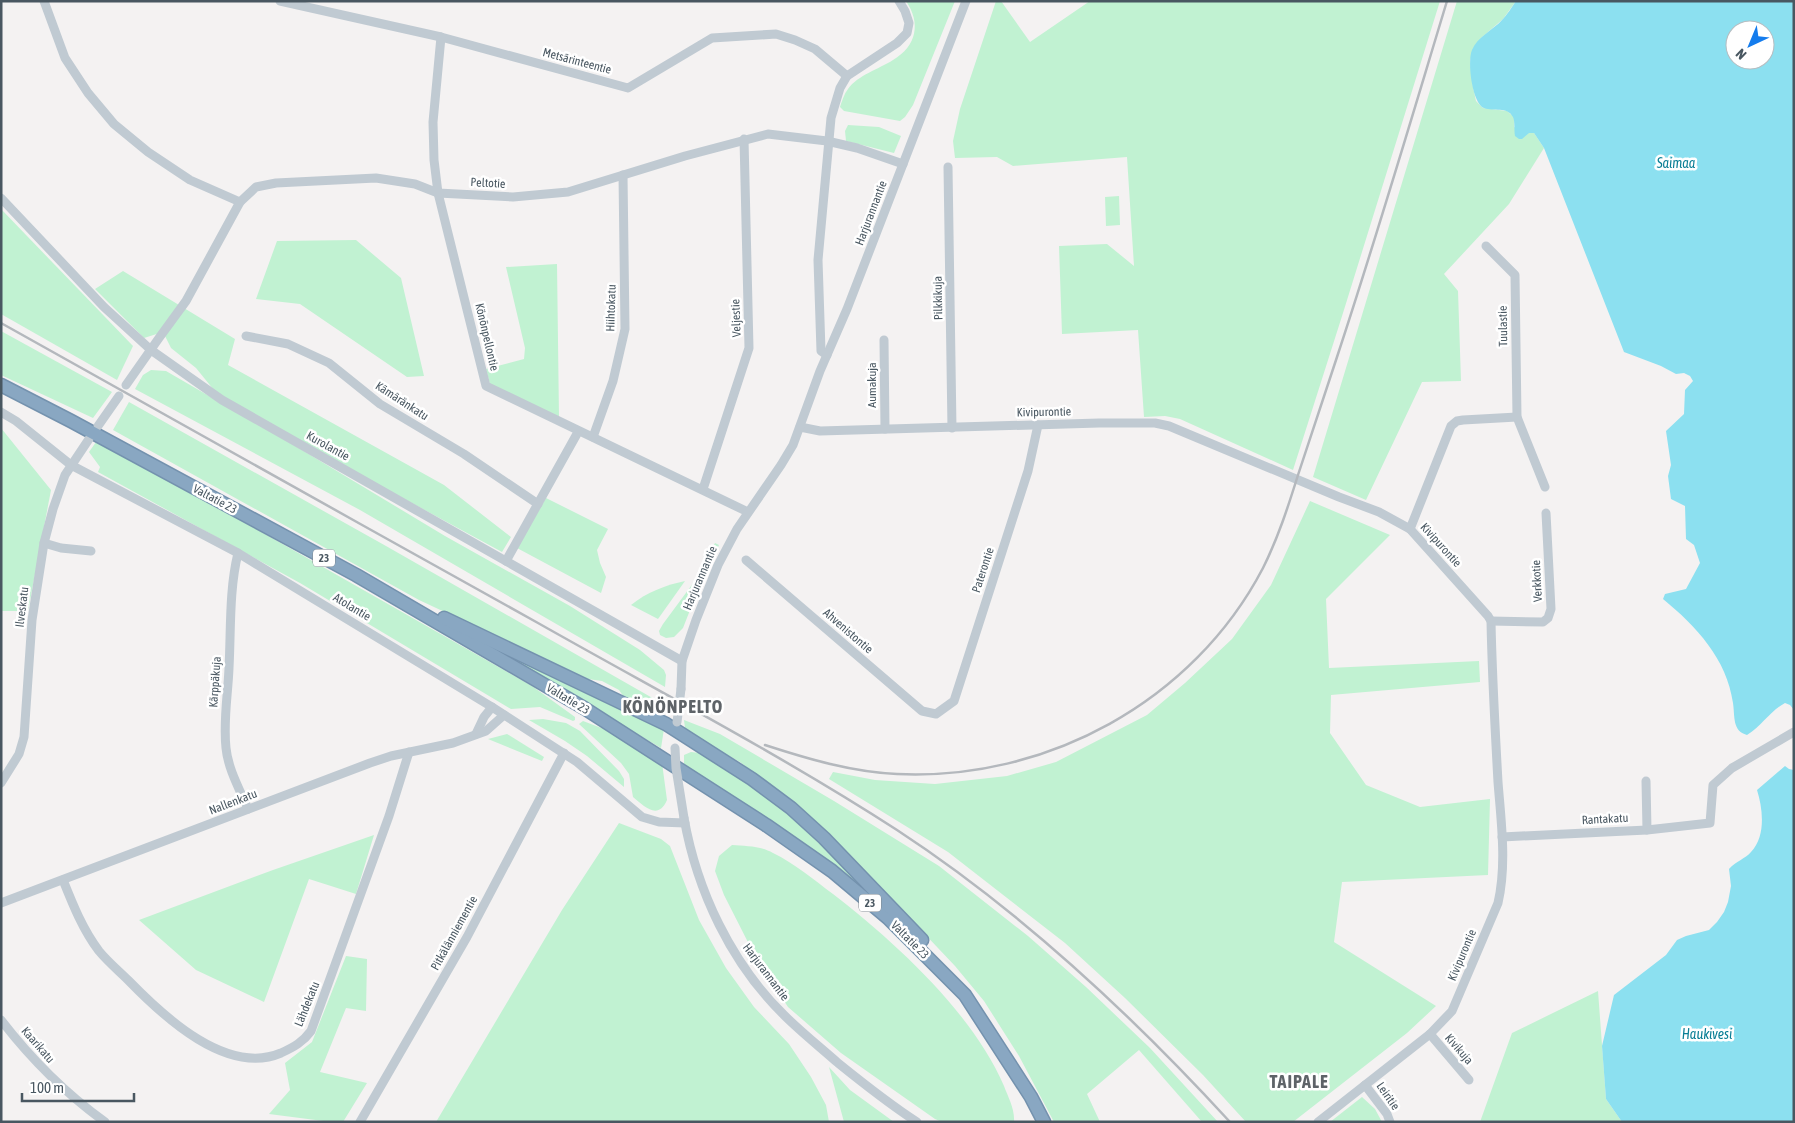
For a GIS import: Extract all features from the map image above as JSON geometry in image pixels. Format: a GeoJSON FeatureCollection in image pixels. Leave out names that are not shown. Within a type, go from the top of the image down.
{"type":"FeatureCollection","features":[{"type":"Feature","properties":{"kind":"highway","name":"Valtatie 23"},"geometry":{"type":"LineString","coordinates":[[1,385],[356,575],[584,708],[766,825],[832,872],[888,918],[965,995],[1031,1097],[1044,1122]]}},
{"type":"Feature","properties":{"kind":"highway"},"geometry":{"type":"LineString","coordinates":[[356,575],[677,726],[791,808],[824,838],[924,943],[965,995]]}},
{"type":"Feature","properties":{"kind":"highway"},"geometry":{"type":"LineString","coordinates":[[1031,1097],[1035,1122]]}},
{"type":"Feature","properties":{"kind":"street"},"geometry":{"type":"LineString","coordinates":[[44,1],[65,58],[88,93],[114,124],[148,152],[190,180],[240,202]]}},
{"type":"Feature","properties":{"kind":"street","name":"Metsärinteentie"},"geometry":{"type":"LineString","coordinates":[[280,1],[441,37],[628,88],[712,38],[776,34],[796,40],[815,49],[847,76]]}},
{"type":"Feature","properties":{"kind":"street"},"geometry":{"type":"LineString","coordinates":[[827,355],[821,351],[818,260],[827,141],[833,111],[840,88],[847,76],[890,47],[908,32],[910,23],[906,11],[899,1]]}},
{"type":"Feature","properties":{"kind":"street","name":"Harjurannantie"},"geometry":{"type":"LineString","coordinates":[[917,1122],[861,1082],[783,1015],[739,960],[709,903],[700,879],[684,821],[675,748],[682,662],[696,620],[718,565],[748,512],[781,465],[800,427],[966,1]]}},
{"type":"Feature","properties":{"kind":"street","name":"Könönpellontie"},"geometry":{"type":"LineString","coordinates":[[441,37],[433,122],[434,160],[438,193],[486,386],[578,432],[593,437],[748,512]]}},
{"type":"Feature","properties":{"kind":"street","name":"Peltotie"},"geometry":{"type":"LineString","coordinates":[[151,350],[186,301],[240,202],[256,187],[276,183],[376,178],[415,184],[438,193],[513,197],[568,192],[744,139],[768,134],[827,141],[857,148],[903,164]]}},
{"type":"Feature","properties":{"kind":"street","name":"Veljestie"},"geometry":{"type":"LineString","coordinates":[[703,489],[750,348],[744,139]]}},
{"type":"Feature","properties":{"kind":"street","name":"Pilkkikuja"},"geometry":{"type":"LineString","coordinates":[[948,167],[952,428]]}},
{"type":"Feature","properties":{"kind":"street","name":"Hiihtokatu"},"geometry":{"type":"LineString","coordinates":[[593,437],[613,381],[625,329],[623,175]]}},
{"type":"Feature","properties":{"kind":"street","name":"Kurolantie"},"geometry":{"type":"LineString","coordinates":[[1,198],[104,308],[151,350],[222,400],[682,662]]}},
{"type":"Feature","properties":{"kind":"street","name":"Tuulastie"},"geometry":{"type":"LineString","coordinates":[[1486,246],[1515,275],[1517,417],[1545,487]]}},
{"type":"Feature","properties":{"kind":"street","name":"Kämäränkatu"},"geometry":{"type":"LineString","coordinates":[[246,336],[288,344],[329,363],[380,404],[464,454],[538,504]]}},
{"type":"Feature","properties":{"kind":"street","name":"Aumakuja"},"geometry":{"type":"LineString","coordinates":[[884,340],[885,429]]}},
{"type":"Feature","properties":{"kind":"street"},"geometry":{"type":"LineString","coordinates":[[126,386],[151,350]]}},
{"type":"Feature","properties":{"kind":"street"},"geometry":{"type":"LineString","coordinates":[[98,426],[119,396]]}},
{"type":"Feature","properties":{"kind":"street","name":"Atolantie"},"geometry":{"type":"LineString","coordinates":[[3,416],[71,465],[238,553],[492,706],[577,762],[642,817],[654,821],[684,821]]}},
{"type":"Feature","properties":{"kind":"street"},"geometry":{"type":"LineString","coordinates":[[1410,529],[1451,426],[1457,421],[1463,420],[1517,417]]}},
{"type":"Feature","properties":{"kind":"street","name":"Kivipurontie"},"geometry":{"type":"LineString","coordinates":[[800,427],[820,432],[1038,425],[1155,423],[1169,426],[1379,512],[1410,529],[1483,610],[1491,622],[1493,704],[1502,837],[1502,886],[1498,903],[1452,1011],[1430,1034],[1318,1122]]}},
{"type":"Feature","properties":{"kind":"street","name":"Paterontie"},"geometry":{"type":"LineString","coordinates":[[936,714],[954,701],[1028,471],[1038,425]]}},
{"type":"Feature","properties":{"kind":"street"},"geometry":{"type":"LineString","coordinates":[[506,561],[578,432]]}},
{"type":"Feature","properties":{"kind":"street","name":"Ilveskatu"},"geometry":{"type":"LineString","coordinates":[[1,783],[18,754],[24,737],[32,620],[44,543],[65,475],[89,439]]}},
{"type":"Feature","properties":{"kind":"street","name":"Verkkotie"},"geometry":{"type":"LineString","coordinates":[[1491,622],[1543,622],[1548,618],[1551,610],[1546,513]]}},
{"type":"Feature","properties":{"kind":"street"},"geometry":{"type":"LineString","coordinates":[[44,543],[61,548],[91,551]]}},
{"type":"Feature","properties":{"kind":"street","name":"Kärppäkuja"},"geometry":{"type":"LineString","coordinates":[[238,553],[233,581],[230,629],[226,749],[248,809]]}},
{"type":"Feature","properties":{"kind":"street","name":"Ahvenistontie"},"geometry":{"type":"LineString","coordinates":[[746,560],[922,712],[936,714]]}},
{"type":"Feature","properties":{"kind":"street"},"geometry":{"type":"LineString","coordinates":[[476,734],[492,706]]}},
{"type":"Feature","properties":{"kind":"street","name":"Nallenkatu"},"geometry":{"type":"LineString","coordinates":[[1,903],[370,763],[409,752],[442,746],[486,731],[504,714]]}},
{"type":"Feature","properties":{"kind":"street","name":"Rantakatu"},"geometry":{"type":"LineString","coordinates":[[1502,837],[1647,830],[1710,823],[1713,785],[1732,768],[1794,732]]}},
{"type":"Feature","properties":{"kind":"street","name":"Lähdekatu"},"geometry":{"type":"LineString","coordinates":[[63,880],[77,914],[100,952],[151,1003],[193,1037],[247,1059],[271,1058],[303,1041],[311,1031],[389,816],[409,752]]}},
{"type":"Feature","properties":{"kind":"street","name":"Pitkälänniementie"},"geometry":{"type":"LineString","coordinates":[[360,1122],[467,937],[564,753]]}},
{"type":"Feature","properties":{"kind":"street"},"geometry":{"type":"LineString","coordinates":[[1646,781],[1647,830]]}},
{"type":"Feature","properties":{"kind":"street","name":"Kaarikatu"},"geometry":{"type":"LineString","coordinates":[[1,1020],[48,1074],[105,1122]]}},
{"type":"Feature","properties":{"kind":"street","name":"Kivikuja"},"geometry":{"type":"LineString","coordinates":[[1430,1034],[1469,1080]]}},
{"type":"Feature","properties":{"kind":"street","name":"Leiritie"},"geometry":{"type":"LineString","coordinates":[[1365,1085],[1387,1114],[1390,1122]]}},
{"type":"Feature","properties":{"kind":"green space"},"geometry":{"type":"Polygon","coordinates":[[[906,1],[955,1],[913,105],[900,121],[844,111],[840,107],[845,93],[852,84],[901,54],[912,41],[915,26],[914,18],[906,1]]]}},
{"type":"Feature","properties":{"kind":"green space"},"geometry":{"type":"Polygon","coordinates":[[[996,1],[1001,1],[1030,42],[1090,1],[1440,1],[1293,470],[1180,419],[1165,416],[1144,417],[1138,330],[1062,334],[1059,246],[1107,244],[1134,266],[1127,157],[1013,166],[997,157],[955,158],[953,141],[960,109],[996,1]]]}},
{"type":"Feature","properties":{"kind":"green space"},"geometry":{"type":"Polygon","coordinates":[[[1457,1],[1516,1],[1503,19],[1481,38],[1470,60],[1473,87],[1476,101],[1483,108],[1507,111],[1514,117],[1514,127],[1534,133],[1544,148],[1509,204],[1444,274],[1458,291],[1461,381],[1422,382],[1366,500],[1313,477],[1457,1]]]}},
{"type":"Feature","properties":{"kind":"green space"},"geometry":{"type":"Polygon","coordinates":[[[848,125],[879,127],[901,136],[894,153],[846,141],[845,131],[848,125]]]}},
{"type":"Feature","properties":{"kind":"green space"},"geometry":{"type":"Polygon","coordinates":[[[1119,196],[1120,225],[1106,226],[1105,197],[1119,196]]]}},
{"type":"Feature","properties":{"kind":"green space"},"geometry":{"type":"Polygon","coordinates":[[[1,209],[133,346],[117,380],[1,314],[1,209]]]}},
{"type":"Feature","properties":{"kind":"green space"},"geometry":{"type":"Polygon","coordinates":[[[356,240],[401,278],[424,376],[407,377],[300,304],[256,299],[277,241],[356,240]]]}},
{"type":"Feature","properties":{"kind":"green space"},"geometry":{"type":"Polygon","coordinates":[[[557,264],[559,418],[490,384],[486,369],[524,359],[525,348],[506,267],[557,264]]]}},
{"type":"Feature","properties":{"kind":"green space"},"geometry":{"type":"Polygon","coordinates":[[[123,271],[235,339],[228,365],[444,485],[511,537],[502,552],[222,400],[196,368],[171,348],[163,332],[144,338],[95,289],[123,271]]]}},
{"type":"Feature","properties":{"kind":"green space"},"geometry":{"type":"Polygon","coordinates":[[[1,331],[112,392],[93,418],[1,375],[1,331]]]}},
{"type":"Feature","properties":{"kind":"green space"},"geometry":{"type":"Polygon","coordinates":[[[151,370],[166,371],[445,536],[570,606],[640,650],[664,670],[666,675],[665,687],[360,510],[135,389],[143,375],[151,370]]]}},
{"type":"Feature","properties":{"kind":"green space"},"geometry":{"type":"Polygon","coordinates":[[[129,402],[663,704],[660,714],[626,700],[619,690],[602,681],[588,679],[419,600],[113,430],[129,402]]]}},
{"type":"Feature","properties":{"kind":"green space"},"geometry":{"type":"Polygon","coordinates":[[[1,428],[51,490],[28,611],[1,611],[1,428]]]}},
{"type":"Feature","properties":{"kind":"green space"},"geometry":{"type":"Polygon","coordinates":[[[96,442],[230,514],[532,686],[575,717],[575,720],[573,721],[540,707],[511,709],[300,583],[98,472],[100,467],[89,452],[96,442]]]}},
{"type":"Feature","properties":{"kind":"green space"},"geometry":{"type":"Polygon","coordinates":[[[546,498],[608,529],[597,550],[606,577],[601,593],[517,548],[546,498]]]}},
{"type":"Feature","properties":{"kind":"green space"},"geometry":{"type":"Polygon","coordinates":[[[1310,501],[1390,535],[1326,599],[1329,668],[1479,661],[1480,682],[1331,695],[1330,733],[1366,785],[1420,807],[1490,799],[1488,875],[1342,882],[1334,942],[1436,1006],[1407,1033],[1293,1122],[1246,1122],[1203,1075],[1125,998],[1065,943],[948,852],[829,779],[833,772],[875,780],[935,784],[1007,776],[1056,762],[1147,715],[1232,639],[1271,585],[1310,501]]]}},
{"type":"Feature","properties":{"kind":"green space"},"geometry":{"type":"Polygon","coordinates":[[[715,543],[719,545],[701,582],[683,628],[674,637],[666,638],[660,635],[659,631],[663,624],[694,582],[715,543]]]}},
{"type":"Feature","properties":{"kind":"green space"},"geometry":{"type":"Polygon","coordinates":[[[685,581],[658,619],[631,605],[657,590],[685,581]]]}},
{"type":"Feature","properties":{"kind":"green space"},"geometry":{"type":"Polygon","coordinates":[[[462,631],[664,729],[661,748],[462,631]]]}},
{"type":"Feature","properties":{"kind":"green space"},"geometry":{"type":"Polygon","coordinates":[[[543,719],[566,723],[580,731],[619,771],[624,779],[624,787],[587,756],[529,720],[543,719]]]}},
{"type":"Feature","properties":{"kind":"green space"},"geometry":{"type":"Polygon","coordinates":[[[684,720],[720,734],[939,866],[1028,936],[1086,987],[1150,1048],[1218,1122],[1202,1122],[1139,1050],[1087,1094],[1100,1122],[1054,1122],[1019,1056],[984,1001],[955,966],[831,835],[740,762],[692,736],[685,728],[684,720]]]}},
{"type":"Feature","properties":{"kind":"green space"},"geometry":{"type":"Polygon","coordinates":[[[583,721],[604,729],[662,763],[667,800],[659,810],[651,810],[633,797],[629,774],[621,763],[579,724],[583,721]]]}},
{"type":"Feature","properties":{"kind":"green space"},"geometry":{"type":"Polygon","coordinates":[[[507,734],[544,757],[542,761],[488,739],[507,734]]]}},
{"type":"Feature","properties":{"kind":"green space"},"geometry":{"type":"Polygon","coordinates":[[[691,752],[700,753],[770,798],[795,817],[892,913],[815,851],[684,765],[684,755],[691,752]]]}},
{"type":"Feature","properties":{"kind":"green space"},"geometry":{"type":"Polygon","coordinates":[[[619,823],[661,839],[670,846],[699,920],[726,968],[754,1007],[789,1044],[811,1077],[826,1105],[829,1122],[436,1122],[562,910],[619,823]]]}},
{"type":"Feature","properties":{"kind":"green space"},"geometry":{"type":"Polygon","coordinates":[[[374,835],[356,894],[309,879],[264,1002],[196,970],[139,920],[273,870],[374,835]]]}},
{"type":"Feature","properties":{"kind":"green space"},"geometry":{"type":"Polygon","coordinates":[[[732,845],[764,849],[789,862],[857,913],[906,956],[952,1005],[990,1058],[1004,1086],[1012,1108],[1014,1122],[942,1122],[935,1119],[841,1053],[788,1007],[756,958],[724,895],[715,871],[719,856],[732,845]]]}},
{"type":"Feature","properties":{"kind":"green space"},"geometry":{"type":"Polygon","coordinates":[[[346,956],[367,959],[366,1011],[346,1008],[320,1072],[367,1083],[343,1122],[269,1114],[290,1090],[285,1063],[312,1042],[346,956]]]}},
{"type":"Feature","properties":{"kind":"green space"},"geometry":{"type":"Polygon","coordinates":[[[1598,991],[1606,1099],[1622,1122],[1480,1122],[1512,1033],[1598,991]]]}},
{"type":"Feature","properties":{"kind":"green space"},"geometry":{"type":"Polygon","coordinates":[[[829,1067],[850,1090],[894,1122],[844,1122],[829,1067]]]}},
{"type":"Feature","properties":{"kind":"green space"},"geometry":{"type":"Polygon","coordinates":[[[1362,1097],[1375,1109],[1382,1122],[1330,1122],[1362,1097]]]}},
{"type":"Feature","properties":{"kind":"water","name":"Saimaa"},"geometry":{"type":"Polygon","coordinates":[[[1516,1],[1794,1],[1794,710],[1785,703],[1747,735],[1739,730],[1735,722],[1730,687],[1717,658],[1698,632],[1663,599],[1665,594],[1686,589],[1700,563],[1694,545],[1686,539],[1685,506],[1671,499],[1668,476],[1671,465],[1666,431],[1684,414],[1685,390],[1693,381],[1690,376],[1684,373],[1676,374],[1661,366],[1624,352],[1544,148],[1534,133],[1529,133],[1522,139],[1519,139],[1515,136],[1514,119],[1510,114],[1504,110],[1484,108],[1476,98],[1470,72],[1472,50],[1481,37],[1504,18],[1516,1]]]}},
{"type":"Feature","properties":{"kind":"water","name":"Haukivesi"},"geometry":{"type":"Polygon","coordinates":[[[1785,766],[1794,770],[1794,1122],[1622,1122],[1606,1099],[1602,1046],[1614,995],[1666,955],[1677,940],[1709,930],[1717,922],[1728,902],[1731,886],[1729,869],[1751,852],[1759,838],[1762,814],[1757,790],[1785,766]]]}},
{"type":"Feature","properties":{"kind":"railway"},"geometry":{"type":"LineString","coordinates":[[765,745],[830,764],[880,773],[953,773],[1007,764],[1060,747],[1110,724],[1156,694],[1197,658],[1233,616],[1263,568],[1278,534],[1366,268],[1447,1]]}},
{"type":"Feature","properties":{"kind":"railway"},"geometry":{"type":"LineString","coordinates":[[1,323],[719,724],[853,802],[897,830],[943,861],[1030,929],[1113,1003],[1192,1081],[1230,1122]]}},
{"type":"Feature","properties":{"kind":"district","name":"KÖNÖNPELTO"},"geometry":{"type":"Point","coordinates":[673,707]}},
{"type":"Feature","properties":{"kind":"district","name":"TAIPALE"},"geometry":{"type":"Point","coordinates":[1299,1082]}}]}
